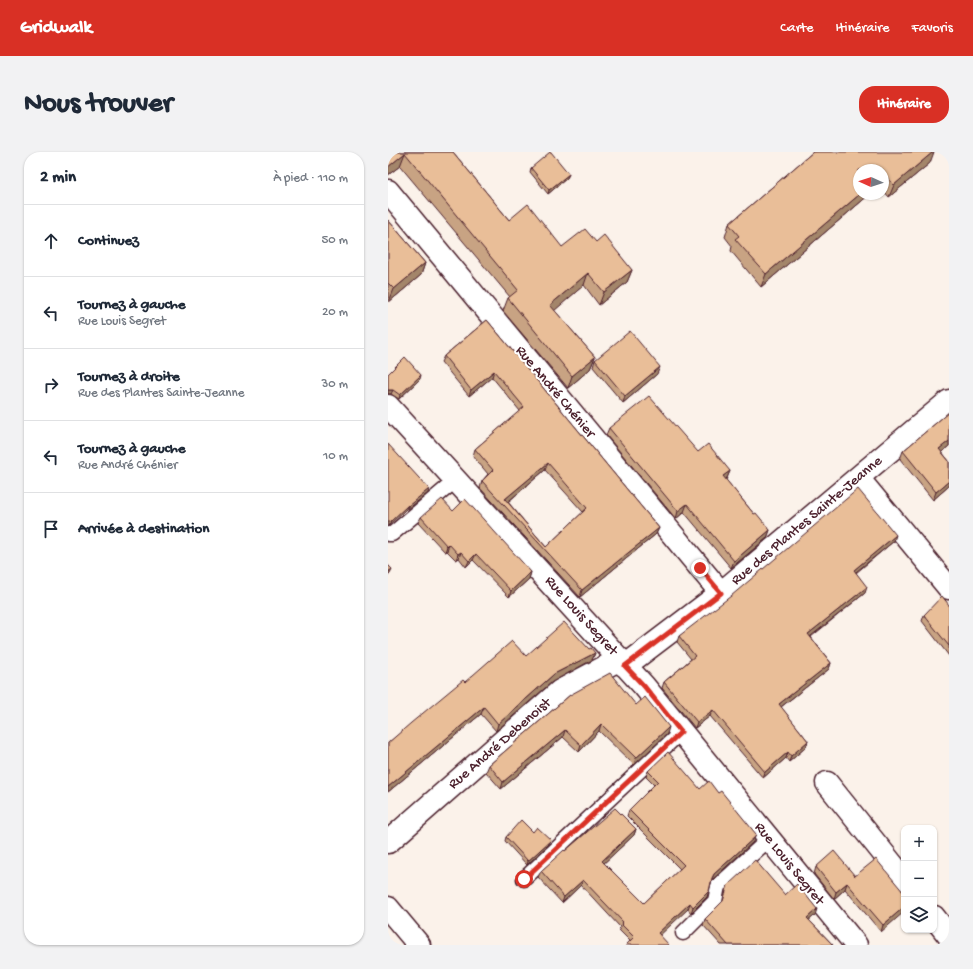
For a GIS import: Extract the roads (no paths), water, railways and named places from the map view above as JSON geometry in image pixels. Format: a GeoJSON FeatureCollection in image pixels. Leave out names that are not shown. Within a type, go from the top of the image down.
{"type":"FeatureCollection","features":[{"type":"Feature","properties":{"kind":"street","name":"Rue André Chénier"},"geometry":{"type":"LineString","coordinates":[[388,191],[721,593]]}},
{"type":"Feature","properties":{"kind":"street","name":"Rue des Plantes Sainte-Jeanne"},"geometry":{"type":"LineString","coordinates":[[622,663],[721,593],[949,401]]}},
{"type":"Feature","properties":{"kind":"street","name":"Rue Louis Segret"},"geometry":{"type":"LineString","coordinates":[[388,406],[644,686],[856,945]]}},
{"type":"Feature","properties":{"kind":"street"},"geometry":{"type":"LineString","coordinates":[[858,478],[949,588]]}},
{"type":"Feature","properties":{"kind":"street","name":"Rue André Debenoist"},"geometry":{"type":"LineString","coordinates":[[388,842],[560,691],[622,663]]}},
{"type":"Feature","properties":{"kind":"street"},"geometry":{"type":"LineString","coordinates":[[827,783],[901,875]]}},
{"type":"Feature","properties":{"kind":"street"},"geometry":{"type":"LineString","coordinates":[[388,908],[419,945]]}},
{"type":"Feature","properties":{"kind":"street"},"geometry":{"type":"LineString","coordinates":[[937,921],[949,936]]}},
{"type":"Feature","properties":{"kind":"lane"},"geometry":{"type":"LineString","coordinates":[[388,534],[392,534],[456,480]]}},
{"type":"Feature","properties":{"kind":"lane"},"geometry":{"type":"LineString","coordinates":[[524,879],[681,732]]}},
{"type":"Feature","properties":{"kind":"lane"},"geometry":{"type":"LineString","coordinates":[[683,933],[715,901],[718,886],[769,839]]}}]}
